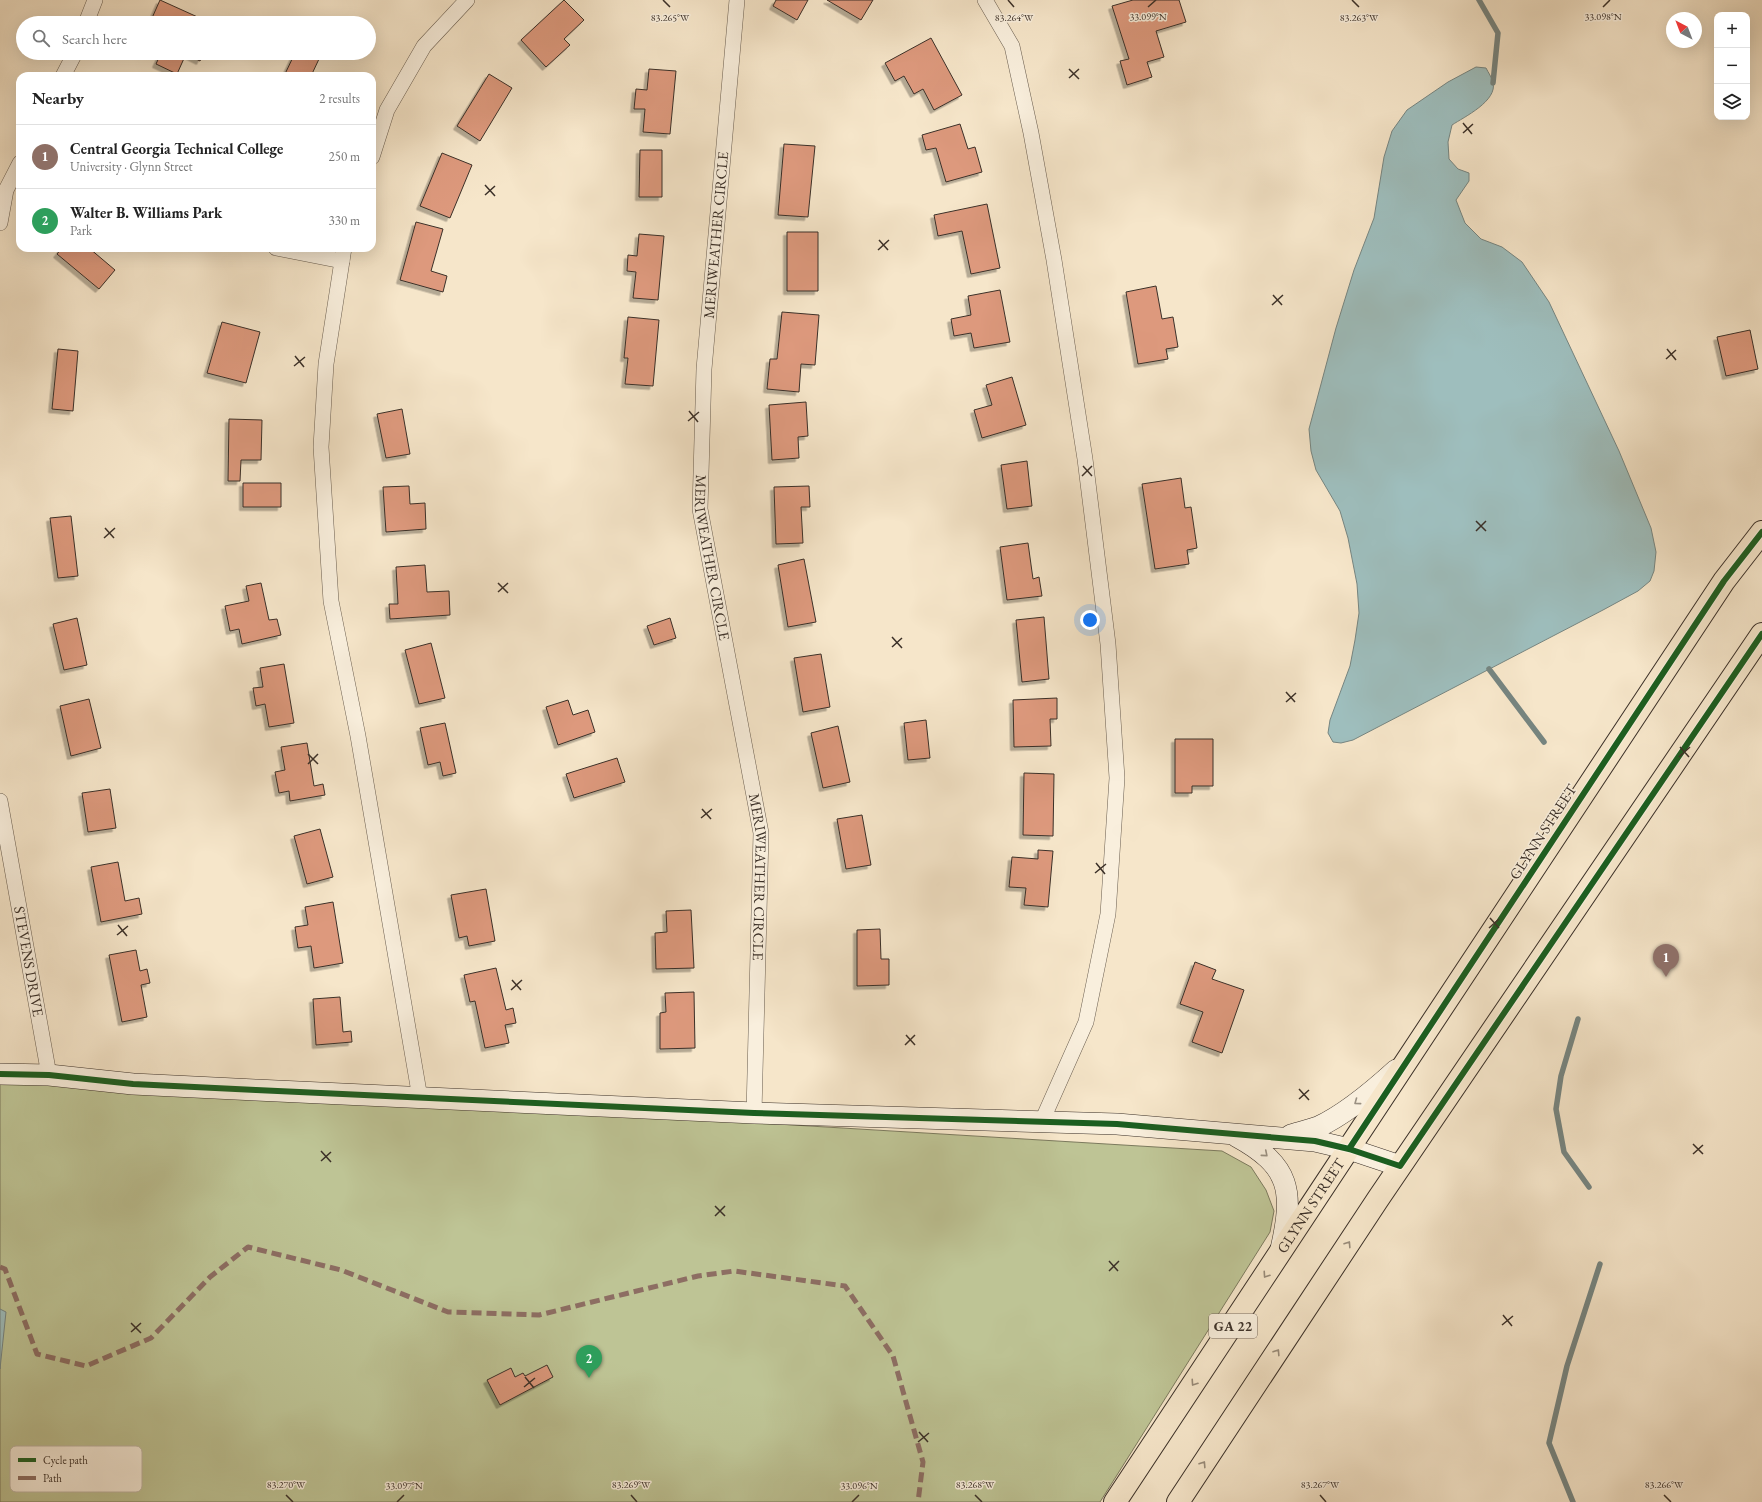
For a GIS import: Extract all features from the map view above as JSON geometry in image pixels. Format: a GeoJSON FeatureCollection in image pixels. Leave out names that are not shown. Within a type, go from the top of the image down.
{"type":"FeatureCollection","features":[{"type":"Feature","properties":{"kind":"main road","name":"GLYNN STREET"},"geometry":{"type":"LineString","coordinates":[[1115,1502],[1280,1255],[1719,588],[1762,532]]}},
{"type":"Feature","properties":{"kind":"main road"},"geometry":{"type":"LineString","coordinates":[[1178,1502],[1400,1166],[1762,634]]}},
{"type":"Feature","properties":{"kind":"main road"},"geometry":{"type":"LineString","coordinates":[[1281,1138],[1318,1127],[1376,1088],[1408,1059]]}},
{"type":"Feature","properties":{"kind":"main road"},"geometry":{"type":"LineString","coordinates":[[0,1074],[49,1075],[133,1084],[754,1113],[1117,1124],[1315,1141],[1349,1149],[1400,1166]]}},
{"type":"Feature","properties":{"kind":"main road"},"geometry":{"type":"LineString","coordinates":[[1232,1134],[1257,1147],[1273,1161],[1283,1177],[1287,1195],[1288,1218],[1280,1255]]}},
{"type":"Feature","properties":{"kind":"street"},"geometry":{"type":"LineString","coordinates":[[89,16],[95,0]]}},
{"type":"Feature","properties":{"kind":"street"},"geometry":{"type":"LineString","coordinates":[[376,144],[387,110],[424,46],[467,0]]}},
{"type":"Feature","properties":{"kind":"street","name":"MERIWEATHER CIRCLE"},"geometry":{"type":"LineString","coordinates":[[736,0],[704,369],[700,509],[761,833],[754,1113]]}},
{"type":"Feature","properties":{"kind":"street"},"geometry":{"type":"LineString","coordinates":[[985,0],[1012,46],[1031,133],[1054,260],[1085,459],[1108,644],[1117,778],[1108,914],[1086,1022],[1042,1122]]}},
{"type":"Feature","properties":{"kind":"street"},"geometry":{"type":"LineString","coordinates":[[65,72],[71,60]]}},
{"type":"Feature","properties":{"kind":"street"},"geometry":{"type":"LineString","coordinates":[[0,223],[6,190],[16,170]]}},
{"type":"Feature","properties":{"kind":"street"},"geometry":{"type":"LineString","coordinates":[[321,252],[343,254],[326,364],[321,447],[331,601],[358,736],[420,1098]]}},
{"type":"Feature","properties":{"kind":"street","name":"STEVENS DRIVE"},"geometry":{"type":"LineString","coordinates":[[0,801],[49,1075]]}},
{"type":"Feature","properties":{"kind":"green space"},"geometry":{"type":"Polygon","coordinates":[[[0,1077],[1222,1151],[1251,1167],[1266,1190],[1274,1211],[1270,1232],[1100,1502],[0,1502],[0,1077]]]}},
{"type":"Feature","properties":{"kind":"water"},"geometry":{"type":"Polygon","coordinates":[[[1476,67],[1486,68],[1493,82],[1493,89],[1490,96],[1479,108],[1452,125],[1448,142],[1449,159],[1458,169],[1469,173],[1469,181],[1456,200],[1465,223],[1481,239],[1502,247],[1522,262],[1549,302],[1619,451],[1651,528],[1656,552],[1654,571],[1650,581],[1638,591],[1603,610],[1353,740],[1341,743],[1333,742],[1328,733],[1330,720],[1350,666],[1355,640],[1359,613],[1357,584],[1348,538],[1340,511],[1316,470],[1311,451],[1309,429],[1336,328],[1354,270],[1374,218],[1384,157],[1392,131],[1407,110],[1448,82],[1476,67]]]}},
{"type":"Feature","properties":{"kind":"water"},"geometry":{"type":"Polygon","coordinates":[[[0,1309],[6,1312],[0,1369],[0,1309]]]}},
{"type":"Feature","properties":{"kind":"building"},"geometry":{"type":"Polygon","coordinates":[[[160,0],[195,16],[153,16],[160,0]]]}},
{"type":"Feature","properties":{"kind":"building"},"geometry":{"type":"Polygon","coordinates":[[[564,0],[584,20],[564,39],[570,45],[546,67],[521,40],[564,0]]]}},
{"type":"Feature","properties":{"kind":"building"},"geometry":{"type":"Polygon","coordinates":[[[776,0],[808,0],[797,20],[773,6],[776,0]]]}},
{"type":"Feature","properties":{"kind":"building"},"geometry":{"type":"Polygon","coordinates":[[[827,0],[873,0],[861,20],[827,0]]]}},
{"type":"Feature","properties":{"kind":"building"},"geometry":{"type":"Polygon","coordinates":[[[1133,0],[1179,0],[1186,22],[1156,31],[1164,57],[1147,62],[1152,77],[1127,85],[1120,61],[1129,59],[1112,6],[1133,0]]]}},
{"type":"Feature","properties":{"kind":"building"},"geometry":{"type":"Polygon","coordinates":[[[931,38],[962,95],[934,110],[923,89],[914,94],[904,76],[895,81],[885,63],[931,38]]]}},
{"type":"Feature","properties":{"kind":"building"},"geometry":{"type":"Polygon","coordinates":[[[158,60],[183,60],[178,72],[173,72],[156,64],[158,60]]]}},
{"type":"Feature","properties":{"kind":"building"},"geometry":{"type":"Polygon","coordinates":[[[292,60],[319,60],[313,72],[286,72],[292,60]]]}},
{"type":"Feature","properties":{"kind":"building"},"geometry":{"type":"Polygon","coordinates":[[[649,69],[676,71],[670,134],[643,132],[645,109],[634,109],[636,89],[647,90],[649,69]]]}},
{"type":"Feature","properties":{"kind":"building"},"geometry":{"type":"Polygon","coordinates":[[[489,74],[512,88],[480,141],[457,126],[489,74]]]}},
{"type":"Feature","properties":{"kind":"building"},"geometry":{"type":"Polygon","coordinates":[[[960,124],[968,149],[975,147],[982,172],[946,182],[936,148],[926,150],[922,135],[960,124]]]}},
{"type":"Feature","properties":{"kind":"building"},"geometry":{"type":"Polygon","coordinates":[[[784,144],[815,146],[808,217],[778,215],[784,144]]]}},
{"type":"Feature","properties":{"kind":"building"},"geometry":{"type":"Polygon","coordinates":[[[640,150],[662,150],[662,197],[639,197],[640,150]]]}},
{"type":"Feature","properties":{"kind":"building"},"geometry":{"type":"Polygon","coordinates":[[[442,153],[472,165],[450,218],[420,206],[442,153]]]}},
{"type":"Feature","properties":{"kind":"building"},"geometry":{"type":"Polygon","coordinates":[[[987,204],[1000,268],[971,274],[962,231],[938,236],[934,215],[987,204]]]}},
{"type":"Feature","properties":{"kind":"building"},"geometry":{"type":"Polygon","coordinates":[[[416,222],[443,229],[431,271],[447,276],[443,292],[400,280],[416,222]]]}},
{"type":"Feature","properties":{"kind":"building"},"geometry":{"type":"Polygon","coordinates":[[[787,232],[818,232],[818,291],[787,291],[787,232]]]}},
{"type":"Feature","properties":{"kind":"building"},"geometry":{"type":"Polygon","coordinates":[[[639,234],[664,236],[658,300],[633,298],[636,272],[627,271],[628,255],[637,256],[639,234]]]}},
{"type":"Feature","properties":{"kind":"building"},"geometry":{"type":"Polygon","coordinates":[[[59,252],[94,252],[115,270],[99,289],[57,254],[59,252]]]}},
{"type":"Feature","properties":{"kind":"building"},"geometry":{"type":"Polygon","coordinates":[[[1156,286],[1162,319],[1173,317],[1178,347],[1166,349],[1168,359],[1138,364],[1126,292],[1156,286]]]}},
{"type":"Feature","properties":{"kind":"building"},"geometry":{"type":"Polygon","coordinates":[[[1000,290],[1010,342],[974,348],[971,333],[954,336],[951,319],[971,315],[968,296],[1000,290]]]}},
{"type":"Feature","properties":{"kind":"building"},"geometry":{"type":"Polygon","coordinates":[[[782,312],[819,315],[815,365],[801,364],[799,392],[767,389],[770,359],[777,359],[782,312]]]}},
{"type":"Feature","properties":{"kind":"building"},"geometry":{"type":"Polygon","coordinates":[[[628,317],[659,320],[653,386],[625,384],[628,358],[624,358],[628,317]]]}},
{"type":"Feature","properties":{"kind":"building"},"geometry":{"type":"Polygon","coordinates":[[[222,322],[260,332],[246,383],[207,373],[222,322]]]}},
{"type":"Feature","properties":{"kind":"building"},"geometry":{"type":"Polygon","coordinates":[[[1750,330],[1758,369],[1726,376],[1717,337],[1750,330]]]}},
{"type":"Feature","properties":{"kind":"building"},"geometry":{"type":"Polygon","coordinates":[[[58,349],[78,351],[73,411],[52,409],[58,349]]]}},
{"type":"Feature","properties":{"kind":"building"},"geometry":{"type":"Polygon","coordinates":[[[1012,377],[1026,425],[982,438],[974,410],[992,405],[986,385],[1012,377]]]}},
{"type":"Feature","properties":{"kind":"building"},"geometry":{"type":"Polygon","coordinates":[[[806,402],[808,436],[798,437],[799,458],[772,460],[769,405],[806,402]]]}},
{"type":"Feature","properties":{"kind":"building"},"geometry":{"type":"Polygon","coordinates":[[[402,409],[410,454],[386,458],[377,414],[402,409]]]}},
{"type":"Feature","properties":{"kind":"building"},"geometry":{"type":"Polygon","coordinates":[[[229,419],[262,420],[261,460],[241,460],[240,481],[228,481],[229,419]]]}},
{"type":"Feature","properties":{"kind":"building"},"geometry":{"type":"Polygon","coordinates":[[[1027,461],[1032,506],[1007,509],[1001,465],[1027,461]]]}},
{"type":"Feature","properties":{"kind":"building"},"geometry":{"type":"Polygon","coordinates":[[[1181,478],[1185,508],[1191,507],[1197,548],[1187,550],[1189,564],[1155,569],[1142,484],[1181,478]]]}},
{"type":"Feature","properties":{"kind":"building"},"geometry":{"type":"Polygon","coordinates":[[[243,483],[281,483],[281,507],[243,507],[243,483]]]}},
{"type":"Feature","properties":{"kind":"building"},"geometry":{"type":"Polygon","coordinates":[[[409,486],[410,504],[425,503],[426,529],[386,532],[383,487],[409,486]]]}},
{"type":"Feature","properties":{"kind":"building"},"geometry":{"type":"Polygon","coordinates":[[[809,486],[810,507],[801,507],[803,543],[776,544],[774,487],[809,486]]]}},
{"type":"Feature","properties":{"kind":"building"},"geometry":{"type":"Polygon","coordinates":[[[71,516],[78,576],[58,578],[50,518],[71,516]]]}},
{"type":"Feature","properties":{"kind":"building"},"geometry":{"type":"Polygon","coordinates":[[[1028,543],[1033,579],[1039,577],[1042,596],[1007,600],[1000,547],[1028,543]]]}},
{"type":"Feature","properties":{"kind":"building"},"geometry":{"type":"Polygon","coordinates":[[[804,559],[816,622],[788,627],[778,565],[804,559]]]}},
{"type":"Feature","properties":{"kind":"building"},"geometry":{"type":"Polygon","coordinates":[[[425,565],[427,592],[449,591],[450,615],[390,619],[389,604],[398,604],[396,567],[425,565]]]}},
{"type":"Feature","properties":{"kind":"building"},"geometry":{"type":"Polygon","coordinates":[[[261,583],[269,620],[277,619],[281,635],[242,644],[239,629],[230,631],[225,606],[249,601],[246,586],[261,583]]]}},
{"type":"Feature","properties":{"kind":"building"},"geometry":{"type":"Polygon","coordinates":[[[1044,617],[1049,679],[1022,682],[1016,620],[1044,617]]]}},
{"type":"Feature","properties":{"kind":"building"},"geometry":{"type":"Polygon","coordinates":[[[77,618],[87,665],[64,670],[53,624],[77,618]]]}},
{"type":"Feature","properties":{"kind":"building"},"geometry":{"type":"Polygon","coordinates":[[[670,618],[676,638],[654,645],[647,626],[670,618]]]}},
{"type":"Feature","properties":{"kind":"building"},"geometry":{"type":"Polygon","coordinates":[[[431,643],[445,698],[419,704],[405,650],[431,643]]]}},
{"type":"Feature","properties":{"kind":"building"},"geometry":{"type":"Polygon","coordinates":[[[821,654],[830,707],[803,712],[794,658],[821,654]]]}},
{"type":"Feature","properties":{"kind":"building"},"geometry":{"type":"Polygon","coordinates":[[[284,664],[294,723],[269,727],[265,704],[256,706],[253,688],[263,687],[260,668],[284,664]]]}},
{"type":"Feature","properties":{"kind":"building"},"geometry":{"type":"Polygon","coordinates":[[[1057,698],[1057,719],[1050,719],[1051,746],[1014,747],[1013,700],[1057,698]]]}},
{"type":"Feature","properties":{"kind":"building"},"geometry":{"type":"Polygon","coordinates":[[[89,699],[101,748],[71,756],[60,706],[89,699]]]}},
{"type":"Feature","properties":{"kind":"building"},"geometry":{"type":"Polygon","coordinates":[[[568,700],[573,715],[588,710],[595,732],[558,745],[546,707],[568,700]]]}},
{"type":"Feature","properties":{"kind":"building"},"geometry":{"type":"Polygon","coordinates":[[[926,720],[930,758],[908,760],[904,723],[926,720]]]}},
{"type":"Feature","properties":{"kind":"building"},"geometry":{"type":"Polygon","coordinates":[[[445,723],[456,773],[443,776],[440,762],[428,765],[420,728],[445,723]]]}},
{"type":"Feature","properties":{"kind":"building"},"geometry":{"type":"Polygon","coordinates":[[[838,726],[850,782],[823,788],[811,733],[838,726]]]}},
{"type":"Feature","properties":{"kind":"building"},"geometry":{"type":"Polygon","coordinates":[[[1175,739],[1213,739],[1213,786],[1192,786],[1192,793],[1175,793],[1175,739]]]}},
{"type":"Feature","properties":{"kind":"building"},"geometry":{"type":"Polygon","coordinates":[[[307,743],[314,786],[323,784],[325,795],[290,801],[289,791],[279,793],[275,772],[285,770],[281,747],[307,743]]]}},
{"type":"Feature","properties":{"kind":"building"},"geometry":{"type":"Polygon","coordinates":[[[617,758],[625,782],[574,798],[566,774],[617,758]]]}},
{"type":"Feature","properties":{"kind":"building"},"geometry":{"type":"Polygon","coordinates":[[[1024,773],[1054,774],[1053,836],[1023,835],[1024,773]]]}},
{"type":"Feature","properties":{"kind":"building"},"geometry":{"type":"Polygon","coordinates":[[[110,789],[116,828],[88,832],[82,793],[110,789]]]}},
{"type":"Feature","properties":{"kind":"building"},"geometry":{"type":"Polygon","coordinates":[[[862,815],[871,865],[846,869],[837,819],[862,815]]]}},
{"type":"Feature","properties":{"kind":"building"},"geometry":{"type":"Polygon","coordinates":[[[320,829],[333,877],[307,884],[294,836],[320,829]]]}},
{"type":"Feature","properties":{"kind":"building"},"geometry":{"type":"Polygon","coordinates":[[[1038,850],[1053,851],[1048,907],[1024,905],[1026,888],[1009,887],[1012,857],[1038,859],[1038,850]]]}},
{"type":"Feature","properties":{"kind":"building"},"geometry":{"type":"Polygon","coordinates":[[[118,862],[125,901],[139,898],[142,914],[101,922],[91,867],[118,862]]]}},
{"type":"Feature","properties":{"kind":"building"},"geometry":{"type":"Polygon","coordinates":[[[486,889],[495,941],[469,946],[467,936],[459,938],[451,895],[486,889]]]}},
{"type":"Feature","properties":{"kind":"building"},"geometry":{"type":"Polygon","coordinates":[[[333,902],[343,963],[314,968],[311,946],[298,948],[295,927],[308,925],[305,907],[333,902]]]}},
{"type":"Feature","properties":{"kind":"building"},"geometry":{"type":"Polygon","coordinates":[[[691,910],[694,968],[656,969],[655,933],[667,932],[666,911],[691,910]]]}},
{"type":"Feature","properties":{"kind":"building"},"geometry":{"type":"Polygon","coordinates":[[[880,929],[881,959],[889,959],[889,985],[857,986],[857,930],[880,929]]]}},
{"type":"Feature","properties":{"kind":"building"},"geometry":{"type":"Polygon","coordinates":[[[136,950],[140,971],[147,969],[150,983],[141,985],[147,1017],[122,1022],[109,955],[136,950]]]}},
{"type":"Feature","properties":{"kind":"building"},"geometry":{"type":"Polygon","coordinates":[[[1195,962],[1216,970],[1212,979],[1244,990],[1222,1053],[1192,1042],[1203,1012],[1180,1004],[1195,962]]]}},
{"type":"Feature","properties":{"kind":"building"},"geometry":{"type":"Polygon","coordinates":[[[496,968],[506,1010],[513,1008],[516,1023],[505,1025],[509,1043],[485,1048],[475,1001],[470,1002],[464,975],[496,968]]]}},
{"type":"Feature","properties":{"kind":"building"},"geometry":{"type":"Polygon","coordinates":[[[694,992],[695,1048],[660,1049],[660,1013],[666,1012],[665,993],[694,992]]]}},
{"type":"Feature","properties":{"kind":"building"},"geometry":{"type":"Polygon","coordinates":[[[340,997],[343,1032],[351,1031],[352,1042],[316,1045],[313,999],[340,997]]]}},
{"type":"Feature","properties":{"kind":"building"},"geometry":{"type":"Polygon","coordinates":[[[547,1365],[553,1377],[500,1405],[487,1380],[511,1368],[515,1377],[523,1373],[525,1376],[547,1365]]]}},
{"type":"Feature","properties":{"kind":"waterway"},"geometry":{"type":"LineString","coordinates":[[1479,0],[1498,33],[1493,83]]}},
{"type":"Feature","properties":{"kind":"waterway"},"geometry":{"type":"LineString","coordinates":[[1489,669],[1544,742]]}},
{"type":"Feature","properties":{"kind":"waterway"},"geometry":{"type":"LineString","coordinates":[[1578,1019],[1561,1076],[1556,1109],[1564,1152],[1589,1187]]}},
{"type":"Feature","properties":{"kind":"waterway"},"geometry":{"type":"LineString","coordinates":[[1573,1502],[1549,1443],[1567,1366],[1600,1264]]}},
{"type":"Feature","properties":{"kind":"marked path"},"geometry":{"type":"LineString","coordinates":[[0,1267],[5,1269],[37,1354],[86,1366],[151,1338],[210,1277],[248,1247],[341,1270],[448,1312],[539,1315],[698,1276],[734,1271],[845,1286],[893,1356],[923,1462],[918,1502]]}},
{"type":"Feature","properties":{"kind":"cycle path"},"geometry":{"type":"LineString","coordinates":[[1349,1149],[1724,581],[1762,532]]}},
{"type":"Feature","properties":{"kind":"cycle path"},"geometry":{"type":"LineString","coordinates":[[0,1074],[49,1075],[133,1084],[754,1113],[1117,1124],[1315,1141],[1349,1149],[1400,1166],[1762,634]]}},
{"type":"Feature","properties":{"kind":"place","name":"Central Georgia Technical College"},"geometry":{"type":"Point","coordinates":[1666,977]}},
{"type":"Feature","properties":{"kind":"place","name":"Walter B. Williams Park"},"geometry":{"type":"Point","coordinates":[589,1378]}}]}
